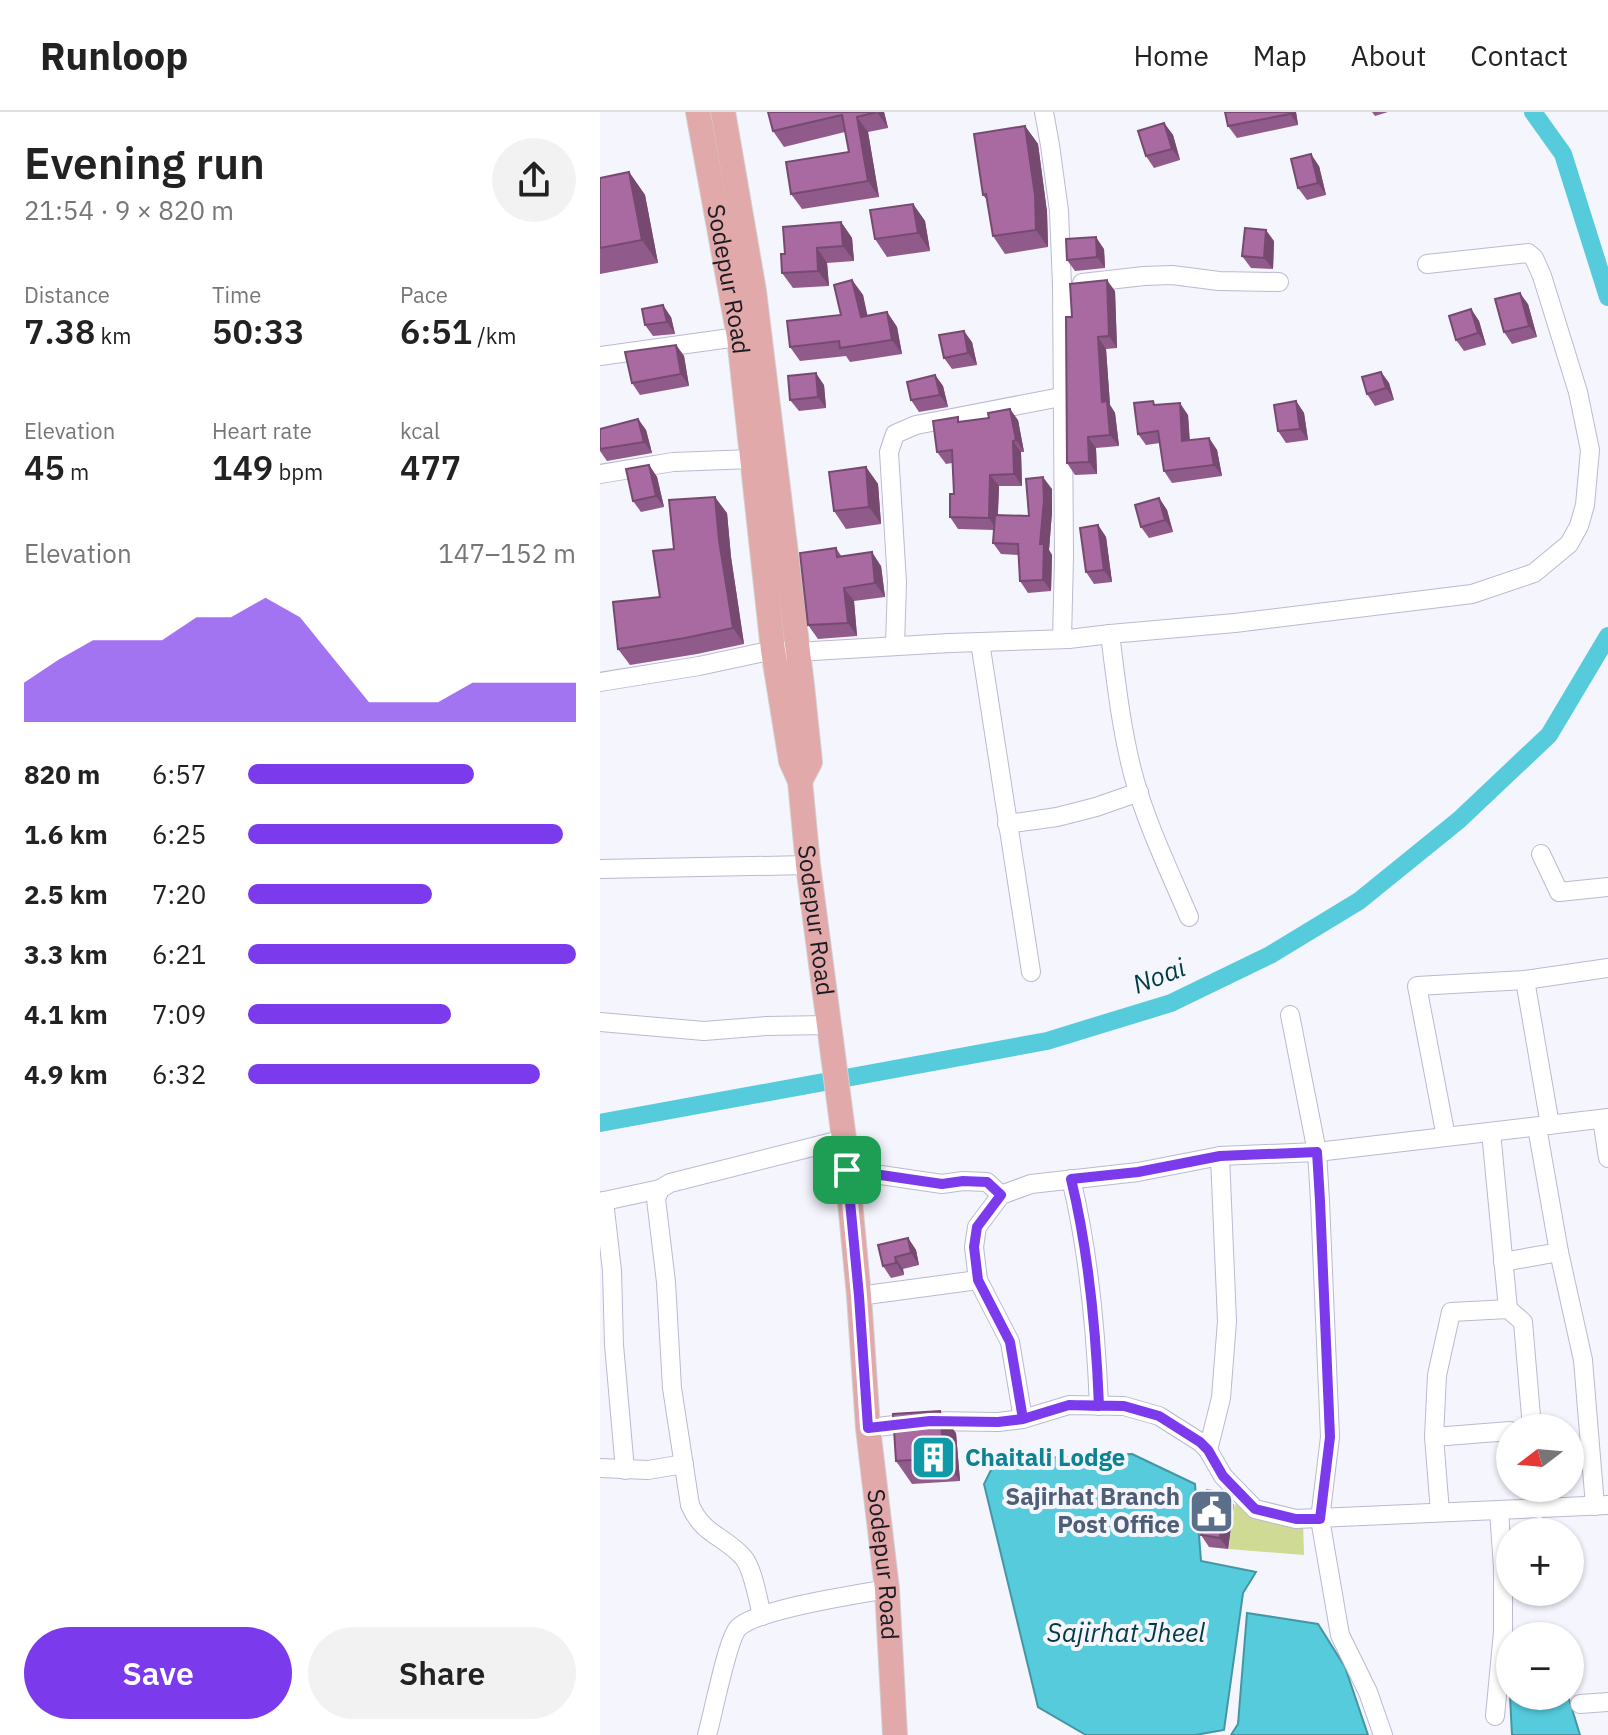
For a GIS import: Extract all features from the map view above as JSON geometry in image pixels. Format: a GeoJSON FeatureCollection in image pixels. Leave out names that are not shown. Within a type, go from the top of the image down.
{"type":"FeatureCollection","features":[{"type":"Feature","properties":{"kind":"main road","name":"Sodepur Road"},"geometry":{"type":"LineString","coordinates":[[698,112],[749,336],[752,459],[785,651],[791,761],[800,781],[847,1170],[868,1428],[887,1589],[895,1735]]}},
{"type":"Feature","properties":{"kind":"main road"},"geometry":{"type":"LineString","coordinates":[[723,112],[754,291],[749,336],[785,651]]}},
{"type":"Feature","properties":{"kind":"street"},"geometry":{"type":"LineString","coordinates":[[1044,112],[1059,211],[1062,285],[1062,639]]}},
{"type":"Feature","properties":{"kind":"street"},"geometry":{"type":"LineString","coordinates":[[600,682],[785,651],[1062,639],[1235,623],[1472,594],[1534,573],[1569,544],[1579,526],[1585,505],[1590,450],[1578,392],[1542,276],[1534,258],[1528,253],[1427,264]]}},
{"type":"Feature","properties":{"kind":"street"},"geometry":{"type":"LineString","coordinates":[[1062,285],[1172,275],[1219,281],[1279,282]]}},
{"type":"Feature","properties":{"kind":"street"},"geometry":{"type":"LineString","coordinates":[[600,356],[749,336]]}},
{"type":"Feature","properties":{"kind":"street"},"geometry":{"type":"LineString","coordinates":[[895,646],[897,582],[889,452],[895,434],[916,425],[1061,397]]}},
{"type":"Feature","properties":{"kind":"street"},"geometry":{"type":"LineString","coordinates":[[600,474],[673,462],[752,459]]}},
{"type":"Feature","properties":{"kind":"street"},"geometry":{"type":"LineString","coordinates":[[1110,634],[1124,737],[1139,792],[1189,917]]}},
{"type":"Feature","properties":{"kind":"street"},"geometry":{"type":"LineString","coordinates":[[980,642],[1031,972]]}},
{"type":"Feature","properties":{"kind":"street"},"geometry":{"type":"LineString","coordinates":[[1007,824],[1070,814],[1139,792]]}},
{"type":"Feature","properties":{"kind":"street"},"geometry":{"type":"LineString","coordinates":[[1541,854],[1559,892],[1608,887]]}},
{"type":"Feature","properties":{"kind":"street"},"geometry":{"type":"LineString","coordinates":[[600,869],[808,865]]}},
{"type":"Feature","properties":{"kind":"street"},"geometry":{"type":"LineString","coordinates":[[1446,1137],[1417,986],[1525,980],[1608,968]]}},
{"type":"Feature","properties":{"kind":"street"},"geometry":{"type":"LineString","coordinates":[[868,1428],[930,1421],[998,1422],[1023,1419],[1069,1405],[1124,1406],[1159,1416],[1200,1442],[1223,1476],[1255,1509],[1296,1519],[1602,1505],[1583,1360],[1559,1252],[1525,980]]}},
{"type":"Feature","properties":{"kind":"street"},"geometry":{"type":"LineString","coordinates":[[1290,1015],[1317,1152],[1320,1201],[1330,1437],[1320,1519],[1340,1635],[1368,1692],[1383,1735]]}},
{"type":"Feature","properties":{"kind":"street"},"geometry":{"type":"LineString","coordinates":[[600,1022],[704,1031],[766,1026],[829,1033]]}},
{"type":"Feature","properties":{"kind":"street"},"geometry":{"type":"LineString","coordinates":[[1023,1419],[1010,1342],[978,1280],[974,1247],[977,1227],[1001,1195],[1031,1184],[1138,1172],[1220,1156],[1317,1152],[1605,1119],[1608,1158]]}},
{"type":"Feature","properties":{"kind":"street"},"geometry":{"type":"LineString","coordinates":[[625,1470],[614,1345],[612,1271],[602,1201],[660,1189],[670,1183],[842,1127]]}},
{"type":"Feature","properties":{"kind":"street"},"geometry":{"type":"LineString","coordinates":[[1491,1132],[1508,1309],[1523,1322],[1531,1414]]}},
{"type":"Feature","properties":{"kind":"street"},"geometry":{"type":"LineString","coordinates":[[1208,1450],[1221,1398],[1227,1321],[1220,1156]]}},
{"type":"Feature","properties":{"kind":"street"},"geometry":{"type":"LineString","coordinates":[[847,1170],[942,1184],[987,1182],[1001,1195]]}},
{"type":"Feature","properties":{"kind":"street"},"geometry":{"type":"LineString","coordinates":[[1071,1179],[1083,1235],[1092,1306],[1099,1406]]}},
{"type":"Feature","properties":{"kind":"street"},"geometry":{"type":"LineString","coordinates":[[660,1189],[656,1199],[666,1282],[672,1388],[690,1505],[697,1520],[745,1559],[762,1616]]}},
{"type":"Feature","properties":{"kind":"street"},"geometry":{"type":"LineString","coordinates":[[1503,1262],[1559,1252]]}},
{"type":"Feature","properties":{"kind":"street"},"geometry":{"type":"LineString","coordinates":[[859,1296],[978,1280]]}},
{"type":"Feature","properties":{"kind":"street"},"geometry":{"type":"LineString","coordinates":[[1440,1512],[1434,1437],[1437,1375],[1451,1312],[1508,1309]]}},
{"type":"Feature","properties":{"kind":"street"},"geometry":{"type":"LineString","coordinates":[[1434,1437],[1496,1432]]}},
{"type":"Feature","properties":{"kind":"street"},"geometry":{"type":"LineString","coordinates":[[600,1468],[648,1470],[684,1464]]}},
{"type":"Feature","properties":{"kind":"street"},"geometry":{"type":"LineString","coordinates":[[1538,1502],[1539,1509]]}},
{"type":"Feature","properties":{"kind":"street"},"geometry":{"type":"LineString","coordinates":[[1495,1716],[1503,1632],[1499,1511]]}},
{"type":"Feature","properties":{"kind":"street"},"geometry":{"type":"LineString","coordinates":[[707,1735],[737,1629],[752,1619],[777,1611],[887,1589]]}},
{"type":"Feature","properties":{"kind":"street"},"geometry":{"type":"LineString","coordinates":[[1584,1704],[1608,1702]]}},
{"type":"Feature","properties":{"kind":"green space"},"geometry":{"type":"Polygon","coordinates":[[[1235,1504],[1273,1517],[1303,1521],[1304,1555],[1228,1549],[1235,1504]]]}},
{"type":"Feature","properties":{"kind":"water","name":"Sajirhat Jheel"},"geometry":{"type":"Polygon","coordinates":[[[1132,1454],[1195,1484],[1201,1561],[1256,1572],[1243,1593],[1224,1730],[1195,1735],[1086,1735],[1038,1707],[984,1484],[996,1460],[1132,1454]]]}},
{"type":"Feature","properties":{"kind":"water","name":"Sajirhat Jheel"},"geometry":{"type":"Polygon","coordinates":[[[1247,1613],[1318,1624],[1345,1667],[1368,1735],[1231,1735],[1238,1724],[1247,1613]]]}},
{"type":"Feature","properties":{"kind":"water"},"geometry":{"type":"Polygon","coordinates":[[[1511,1710],[1572,1710],[1580,1735],[1512,1735],[1511,1710]]]}},
{"type":"Feature","properties":{"kind":"building"},"geometry":{"type":"Polygon","coordinates":[[[768,112],[877,112],[857,117],[868,181],[791,194],[786,162],[849,152],[842,115],[773,131],[768,112]]]}},
{"type":"Feature","properties":{"kind":"building"},"geometry":{"type":"Polygon","coordinates":[[[1225,112],[1290,112],[1290,114],[1228,126],[1225,112]]]}},
{"type":"Feature","properties":{"kind":"building"},"geometry":{"type":"Polygon","coordinates":[[[1164,123],[1172,149],[1146,156],[1138,131],[1164,123]]]}},
{"type":"Feature","properties":{"kind":"building"},"geometry":{"type":"Polygon","coordinates":[[[1025,126],[1035,195],[1036,230],[993,236],[974,134],[1025,126]]]}},
{"type":"Feature","properties":{"kind":"building"},"geometry":{"type":"Polygon","coordinates":[[[1311,154],[1318,183],[1298,188],[1291,159],[1311,154]]]}},
{"type":"Feature","properties":{"kind":"building"},"geometry":{"type":"Polygon","coordinates":[[[629,172],[642,240],[600,248],[600,178],[629,172]]]}},
{"type":"Feature","properties":{"kind":"building"},"geometry":{"type":"Polygon","coordinates":[[[913,204],[918,233],[875,239],[870,210],[913,204]]]}},
{"type":"Feature","properties":{"kind":"building"},"geometry":{"type":"Polygon","coordinates":[[[841,222],[843,246],[817,248],[818,271],[782,273],[781,254],[785,254],[783,227],[841,222]]]}},
{"type":"Feature","properties":{"kind":"building"},"geometry":{"type":"Polygon","coordinates":[[[1245,228],[1266,230],[1264,258],[1242,256],[1245,228]]]}},
{"type":"Feature","properties":{"kind":"building"},"geometry":{"type":"Polygon","coordinates":[[[1096,237],[1097,257],[1067,260],[1066,239],[1096,237]]]}},
{"type":"Feature","properties":{"kind":"building"},"geometry":{"type":"Polygon","coordinates":[[[852,280],[861,317],[887,312],[892,340],[840,348],[839,341],[790,347],[787,321],[841,315],[834,285],[852,280]]]}},
{"type":"Feature","properties":{"kind":"building"},"geometry":{"type":"Polygon","coordinates":[[[1107,280],[1109,336],[1098,337],[1102,402],[1107,401],[1110,435],[1088,437],[1089,462],[1067,463],[1066,317],[1072,317],[1070,284],[1107,280]]]}},
{"type":"Feature","properties":{"kind":"building"},"geometry":{"type":"Polygon","coordinates":[[[1520,293],[1529,326],[1504,332],[1495,299],[1520,293]]]}},
{"type":"Feature","properties":{"kind":"building"},"geometry":{"type":"Polygon","coordinates":[[[663,305],[667,322],[645,325],[642,309],[663,305]]]}},
{"type":"Feature","properties":{"kind":"building"},"geometry":{"type":"Polygon","coordinates":[[[1471,309],[1478,333],[1456,340],[1449,316],[1471,309]]]}},
{"type":"Feature","properties":{"kind":"building"},"geometry":{"type":"Polygon","coordinates":[[[964,331],[968,353],[944,358],[939,335],[964,331]]]}},
{"type":"Feature","properties":{"kind":"building"},"geometry":{"type":"Polygon","coordinates":[[[676,345],[681,374],[632,383],[625,352],[676,345]]]}},
{"type":"Feature","properties":{"kind":"building"},"geometry":{"type":"Polygon","coordinates":[[[1381,372],[1386,388],[1367,394],[1362,377],[1381,372]]]}},
{"type":"Feature","properties":{"kind":"building"},"geometry":{"type":"Polygon","coordinates":[[[816,373],[818,397],[790,400],[788,376],[816,373]]]}},
{"type":"Feature","properties":{"kind":"building"},"geometry":{"type":"Polygon","coordinates":[[[935,375],[940,395],[911,400],[907,382],[935,375]]]}},
{"type":"Feature","properties":{"kind":"building"},"geometry":{"type":"Polygon","coordinates":[[[1153,401],[1154,405],[1180,403],[1182,441],[1209,438],[1214,465],[1164,471],[1158,431],[1138,434],[1134,403],[1153,401]]]}},
{"type":"Feature","properties":{"kind":"building"},"geometry":{"type":"Polygon","coordinates":[[[1296,401],[1300,429],[1278,431],[1274,405],[1296,401]]]}},
{"type":"Feature","properties":{"kind":"building"},"geometry":{"type":"Polygon","coordinates":[[[1010,409],[1016,440],[1013,441],[1014,474],[990,475],[989,518],[950,517],[950,494],[954,494],[952,450],[937,452],[933,421],[958,417],[958,422],[989,418],[988,413],[1010,409]]]}},
{"type":"Feature","properties":{"kind":"building"},"geometry":{"type":"Polygon","coordinates":[[[638,419],[644,442],[600,449],[600,429],[638,419]]]}},
{"type":"Feature","properties":{"kind":"building"},"geometry":{"type":"Polygon","coordinates":[[[649,465],[656,496],[633,501],[626,469],[649,465]]]}},
{"type":"Feature","properties":{"kind":"building"},"geometry":{"type":"Polygon","coordinates":[[[866,467],[869,507],[834,511],[829,472],[866,467]]]}},
{"type":"Feature","properties":{"kind":"building"},"geometry":{"type":"Polygon","coordinates":[[[1043,477],[1040,544],[1044,544],[1043,580],[1020,581],[1018,544],[993,543],[995,515],[1029,516],[1026,479],[1043,477]]]}},
{"type":"Feature","properties":{"kind":"building"},"geometry":{"type":"Polygon","coordinates":[[[715,497],[733,628],[618,649],[613,602],[660,597],[653,551],[674,549],[669,500],[715,497]]]}},
{"type":"Feature","properties":{"kind":"building"},"geometry":{"type":"Polygon","coordinates":[[[1159,498],[1165,520],[1141,527],[1135,505],[1159,498]]]}},
{"type":"Feature","properties":{"kind":"building"},"geometry":{"type":"Polygon","coordinates":[[[1098,525],[1104,570],[1086,572],[1080,528],[1098,525]]]}},
{"type":"Feature","properties":{"kind":"building"},"geometry":{"type":"Polygon","coordinates":[[[836,548],[837,557],[872,552],[875,583],[844,588],[848,623],[808,625],[800,553],[836,548]]]}},
{"type":"Feature","properties":{"kind":"building"},"geometry":{"type":"Polygon","coordinates":[[[908,1238],[911,1253],[895,1257],[896,1263],[883,1266],[878,1245],[908,1238]]]}},
{"type":"Feature","properties":{"kind":"building"},"geometry":{"type":"Polygon","coordinates":[[[940,1411],[944,1458],[896,1461],[893,1414],[940,1411]]]}},
{"type":"Feature","properties":{"kind":"building"},"geometry":{"type":"Polygon","coordinates":[[[1207,1490],[1226,1493],[1220,1538],[1201,1535],[1207,1490]]]}},
{"type":"Feature","properties":{"kind":"waterway","name":"Noai"},"geometry":{"type":"LineString","coordinates":[[1533,112],[1563,154],[1608,297]]}},
{"type":"Feature","properties":{"kind":"waterway","name":"Noai"},"geometry":{"type":"LineString","coordinates":[[600,1123],[1047,1041],[1171,1003],[1270,955],[1359,901],[1459,820],[1549,735],[1608,636]]}},
{"type":"Feature","properties":{"kind":"place","name":"Chaitali Lodge"},"geometry":{"type":"Point","coordinates":[934,1458]}},
{"type":"Feature","properties":{"kind":"place","name":"Sajirhat Branch Post Office"},"geometry":{"type":"Point","coordinates":[1211,1511]}},
{"type":"Feature","properties":{"kind":"route"},"geometry":{"type":"LineString","coordinates":[[847,1170],[868,1428],[930,1421],[998,1422],[1023,1419],[1069,1405],[1099,1406],[1092,1306],[1081,1221],[1071,1179],[1138,1172],[1220,1156],[1317,1152],[1330,1437],[1320,1519],[1296,1519],[1255,1509],[1223,1476],[1200,1442],[1159,1416],[1124,1406],[1099,1406],[1069,1405],[1023,1419],[1010,1342],[978,1280],[974,1247],[977,1227],[1001,1195],[987,1182],[942,1184],[847,1170]]}}]}
